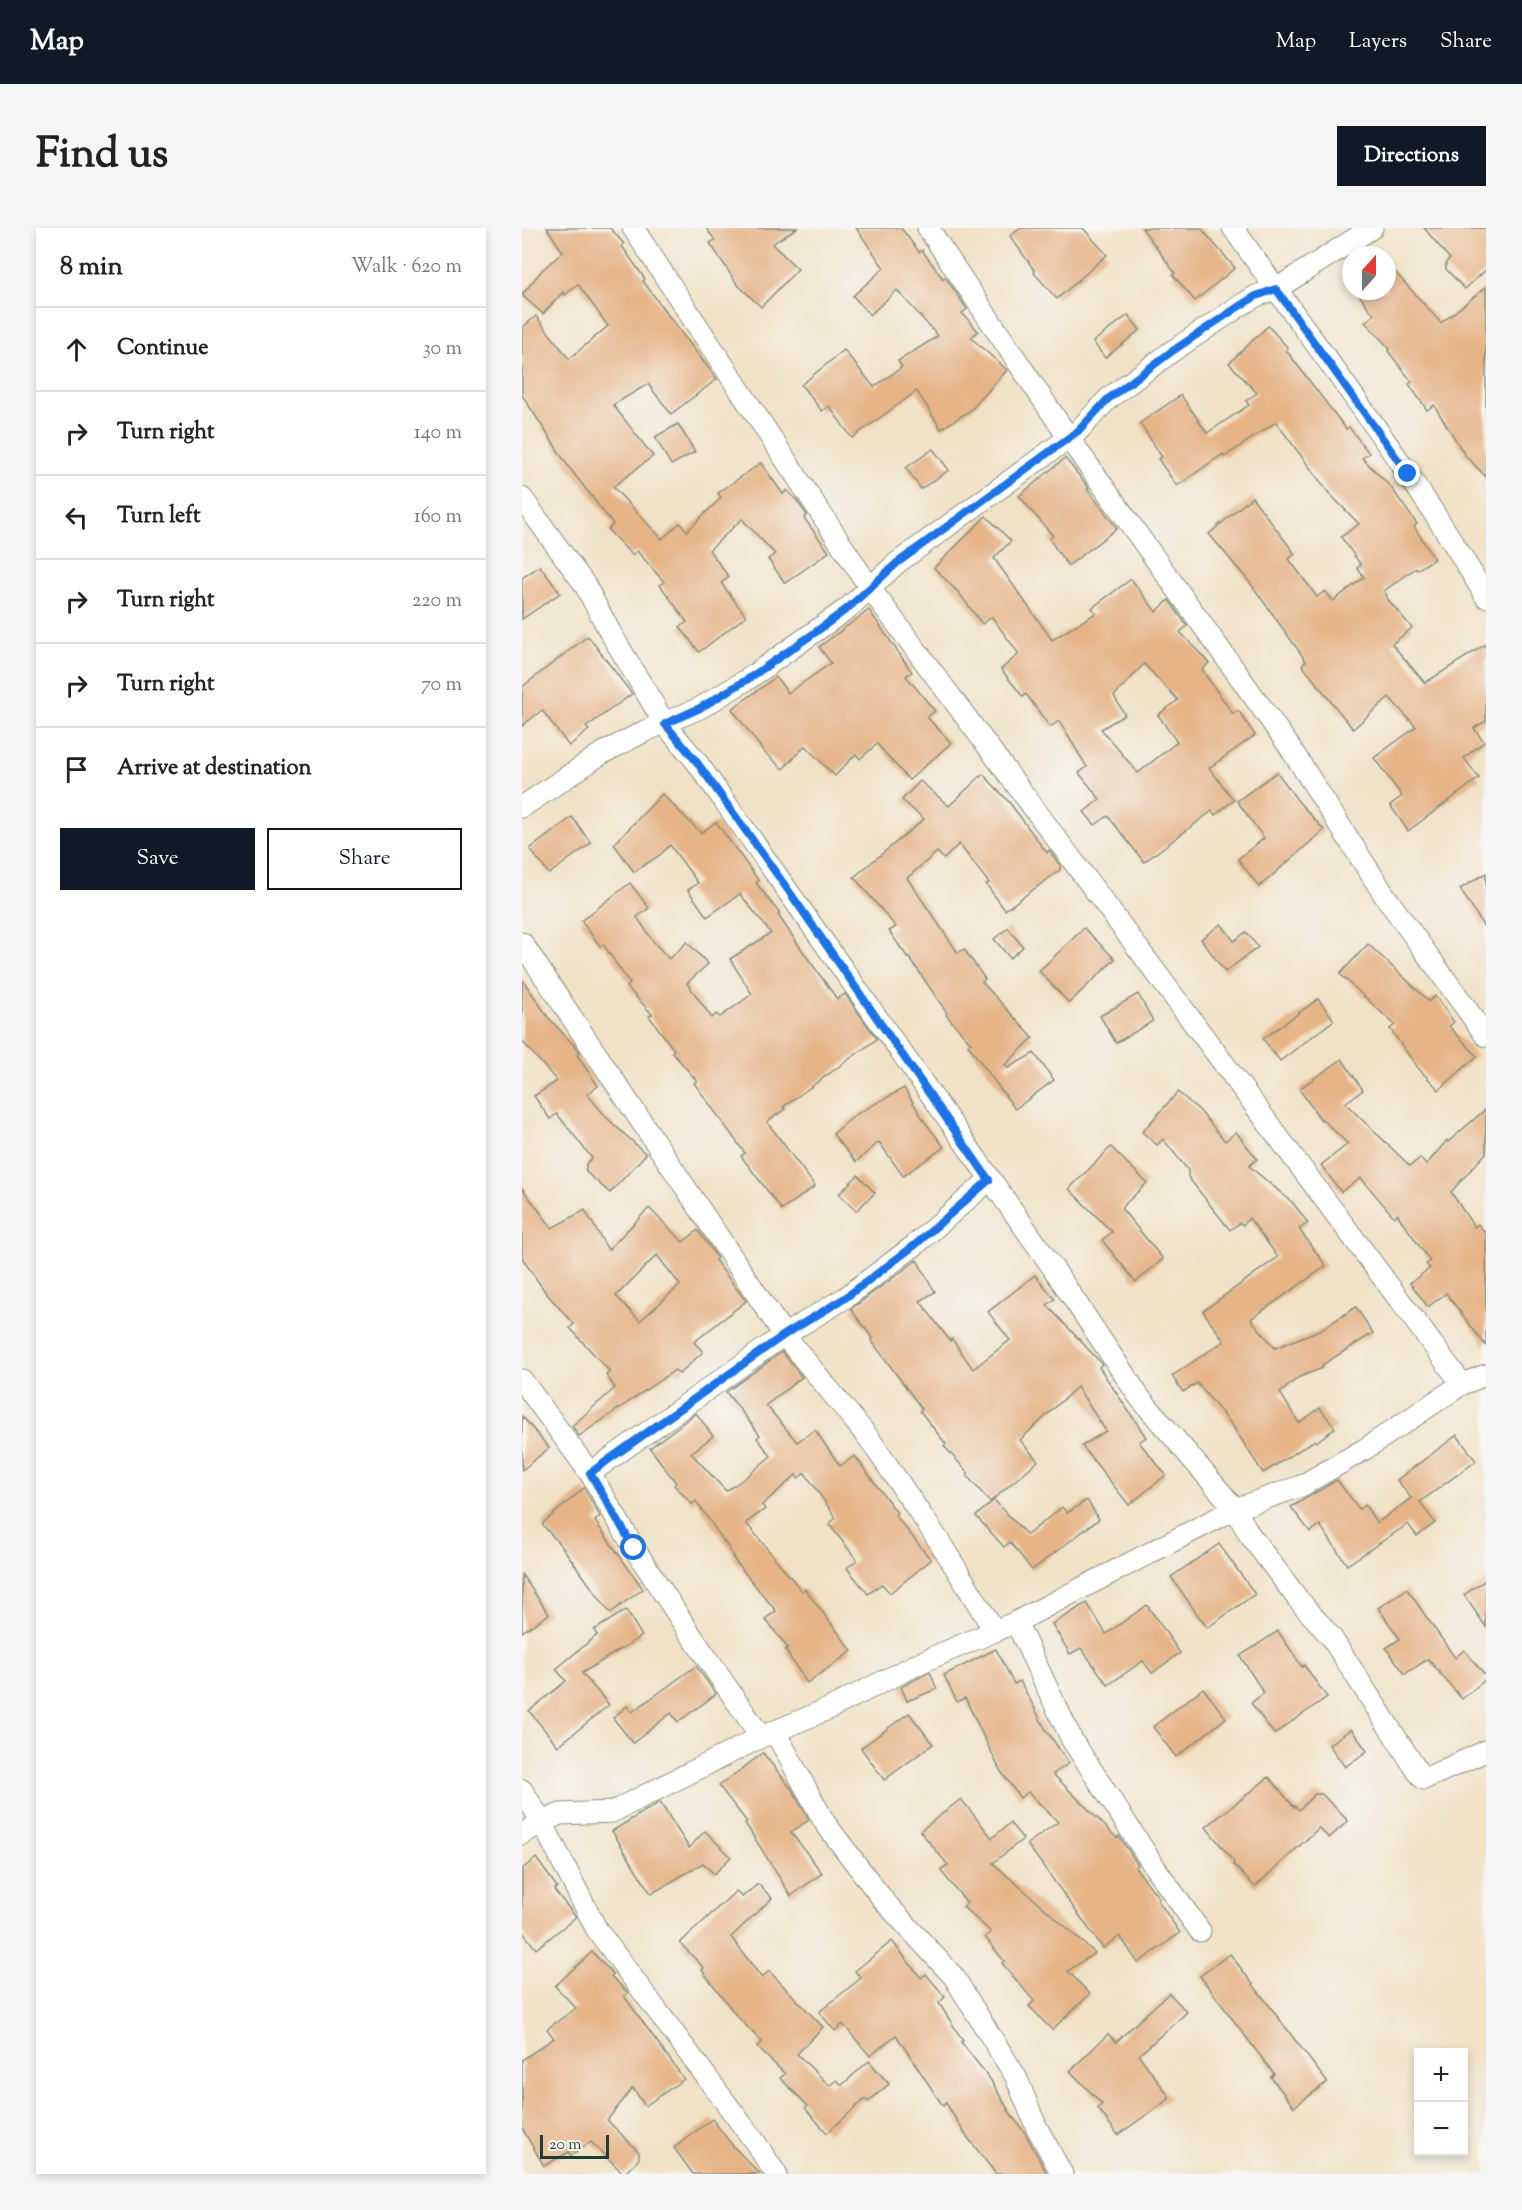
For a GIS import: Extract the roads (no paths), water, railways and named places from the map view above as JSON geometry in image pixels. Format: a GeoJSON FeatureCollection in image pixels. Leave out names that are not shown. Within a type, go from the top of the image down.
{"type":"FeatureCollection","features":[{"type":"Feature","properties":{"kind":"street"},"geometry":{"type":"LineString","coordinates":[[633,228],[870,588],[1462,1384]]}},
{"type":"Feature","properties":{"kind":"street"},"geometry":{"type":"LineString","coordinates":[[928,228],[1068,436],[1289,746],[1385,896],[1486,1036]]}},
{"type":"Feature","properties":{"kind":"street"},"geometry":{"type":"LineString","coordinates":[[1233,228],[1408,474],[1454,542],[1486,597]]}},
{"type":"Feature","properties":{"kind":"street"},"geometry":{"type":"LineString","coordinates":[[522,807],[601,754],[645,731],[700,708],[748,679],[848,608],[897,563],[1085,425],[1108,399],[1171,352],[1247,301],[1276,289],[1372,228]]}},
{"type":"Feature","properties":{"kind":"street"},"geometry":{"type":"LineString","coordinates":[[522,498],[585,585],[665,724],[696,761],[786,887],[989,1180],[1053,1268],[1140,1398],[1234,1509],[1249,1534],[1298,1599],[1331,1637],[1418,1772],[1424,1779],[1486,1751]]}},
{"type":"Feature","properties":{"kind":"street"},"geometry":{"type":"LineString","coordinates":[[522,943],[784,1335],[868,1437],[939,1541],[994,1630]]}},
{"type":"Feature","properties":{"kind":"street"},"geometry":{"type":"LineString","coordinates":[[590,1473],[784,1335],[845,1298],[907,1252],[989,1180]]}},
{"type":"Feature","properties":{"kind":"street"},"geometry":{"type":"LineString","coordinates":[[522,1834],[560,1814],[612,1812],[924,1661],[1016,1622],[1234,1509],[1301,1485],[1365,1449],[1462,1384],[1486,1375]]}},
{"type":"Feature","properties":{"kind":"street"},"geometry":{"type":"LineString","coordinates":[[522,1380],[590,1473],[634,1548],[691,1635],[768,1735],[825,1823],[884,1901],[954,1977],[1016,2077],[1036,2126],[1062,2174]]}},
{"type":"Feature","properties":{"kind":"street"},"geometry":{"type":"LineString","coordinates":[[1016,1622],[1072,1740],[1156,1869],[1200,1931]]}},
{"type":"Feature","properties":{"kind":"street"},"geometry":{"type":"LineString","coordinates":[[522,1790],[542,1822],[597,1930],[777,2174]]}}]}
